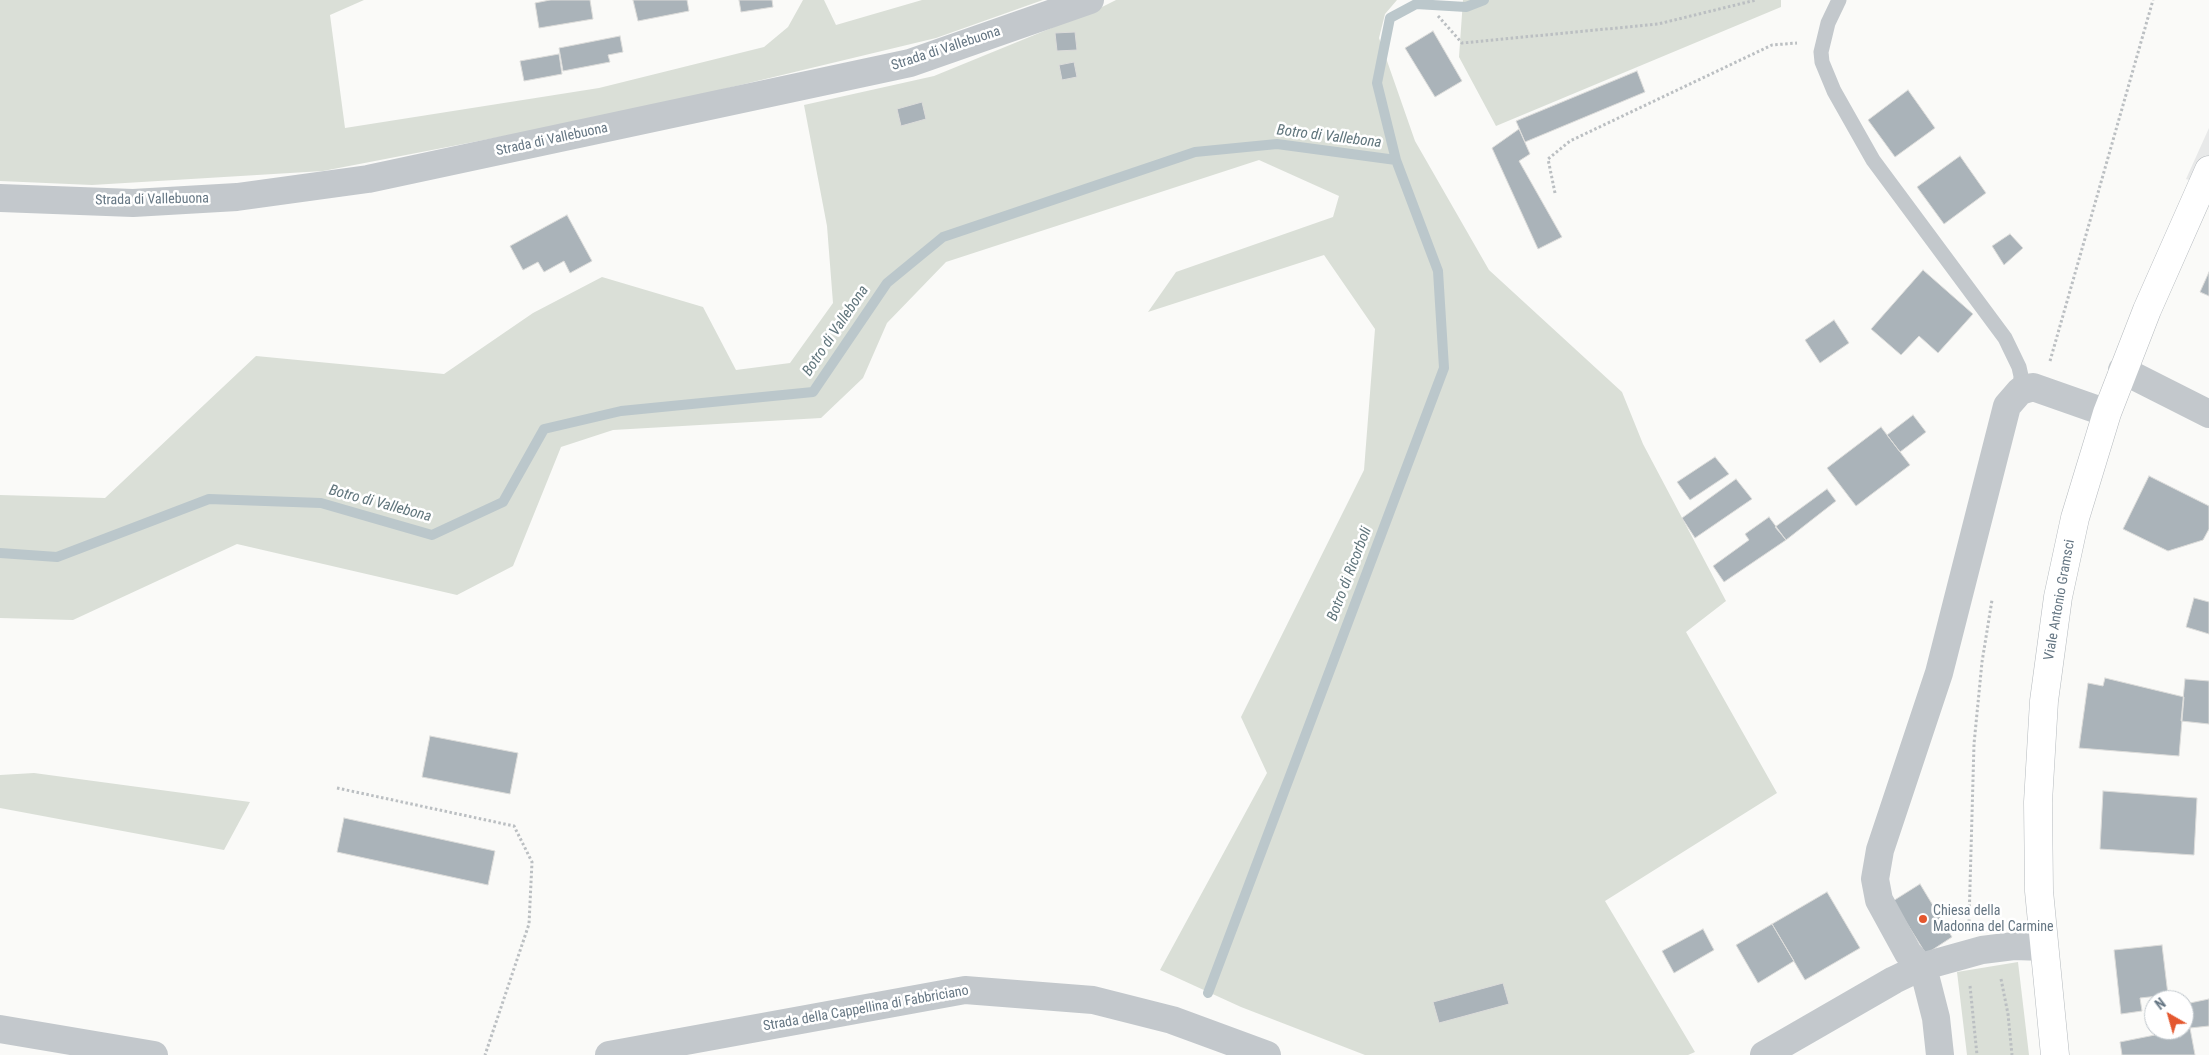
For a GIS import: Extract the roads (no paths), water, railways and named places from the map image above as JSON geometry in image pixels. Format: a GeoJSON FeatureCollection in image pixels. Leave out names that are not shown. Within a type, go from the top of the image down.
{"type":"FeatureCollection","features":[{"type":"Feature","properties":{"kind":"main road","name":"Viale Antonio Gramsci"},"geometry":{"type":"LineString","coordinates":[[2055,1055],[2038,891],[2038,802],[2040,737],[2046,676],[2064,568],[2083,490],[2122,370],[2209,170]]}},
{"type":"Feature","properties":{"kind":"street","name":"Strada di Vallebuona"},"geometry":{"type":"LineString","coordinates":[[0,198],[134,202],[208,199],[237,197],[368,179],[910,63],[1090,0]]}},
{"type":"Feature","properties":{"kind":"street"},"geometry":{"type":"LineString","coordinates":[[2122,370],[2209,414]]}},
{"type":"Feature","properties":{"kind":"street"},"geometry":{"type":"LineString","coordinates":[[1940,1055],[1932,1000],[1921,967],[1908,953],[1879,900],[1875,879],[1877,862],[1943,658],[2005,411],[2010,401],[2032,390],[2107,413]]}},
{"type":"Feature","properties":{"kind":"street"},"geometry":{"type":"LineString","coordinates":[[1764,1055],[1886,984],[1921,967],[1981,950],[2044,947]]}},
{"type":"Feature","properties":{"kind":"street","name":"Strada della Cappellina di Fabbriciano"},"geometry":{"type":"LineString","coordinates":[[609,1055],[965,990],[1093,1000],[1172,1020],[1267,1055]]}},
{"type":"Feature","properties":{"kind":"street"},"geometry":{"type":"LineString","coordinates":[[0,1029],[154,1055]]}},
{"type":"Feature","properties":{"kind":"lane"},"geometry":{"type":"LineString","coordinates":[[1840,0],[1828,23],[1823,41],[1822,62],[1845,112],[1874,160],[2005,338],[2019,367],[2021,376],[2032,390]]}},
{"type":"Feature","properties":{"kind":"waterway","name":"Botro di Vallebona"},"geometry":{"type":"LineString","coordinates":[[0,553],[57,557],[209,499],[321,503],[432,535],[503,502],[544,429],[621,411],[813,392],[887,283],[943,237],[1195,152],[1277,144],[1396,160],[1377,83],[1390,18],[1416,4],[1466,7],[1484,0]]}},
{"type":"Feature","properties":{"kind":"waterway","name":"Botro di Ricorboli"},"geometry":{"type":"LineString","coordinates":[[1208,993],[1444,368],[1438,271],[1396,160]]}},
{"type":"Feature","properties":{"kind":"place","name":"Chiesa della Madonna del Carmine"},"geometry":{"type":"Point","coordinates":[1923,919]}}]}
